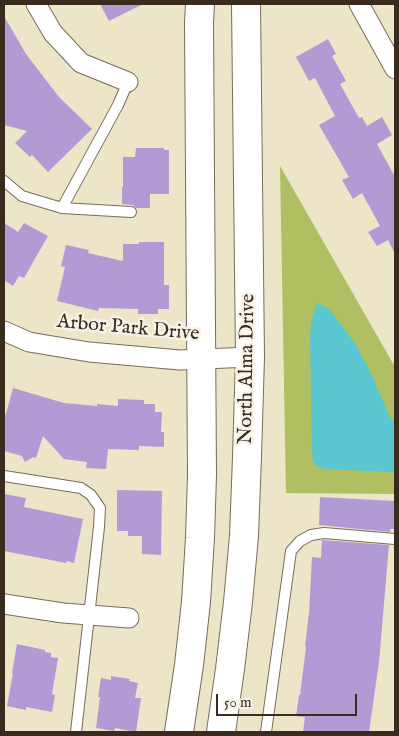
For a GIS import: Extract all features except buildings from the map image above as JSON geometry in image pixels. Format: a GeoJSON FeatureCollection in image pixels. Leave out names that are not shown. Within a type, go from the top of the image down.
{"type":"FeatureCollection","features":[{"type":"Feature","properties":{"kind":"main road"},"geometry":{"type":"LineString","coordinates":[[179,732],[196,602],[202,475],[200,4]]}},
{"type":"Feature","properties":{"kind":"main road","name":"North Alma Drive"},"geometry":{"type":"LineString","coordinates":[[221,732],[238,602],[244,536],[250,357],[246,4]]}},
{"type":"Feature","properties":{"kind":"street"},"geometry":{"type":"LineString","coordinates":[[36,4],[53,33],[81,62],[128,82]]}},
{"type":"Feature","properties":{"kind":"street"},"geometry":{"type":"LineString","coordinates":[[359,4],[395,69]]}},
{"type":"Feature","properties":{"kind":"street","name":"Arbor Park Drive"},"geometry":{"type":"LineString","coordinates":[[4,331],[29,342],[89,352],[180,360],[250,357]]}},
{"type":"Feature","properties":{"kind":"street"},"geometry":{"type":"LineString","coordinates":[[4,604],[63,613],[129,618]]}},
{"type":"Feature","properties":{"kind":"lane"},"geometry":{"type":"LineString","coordinates":[[62,208],[118,105],[128,82]]}},
{"type":"Feature","properties":{"kind":"lane"},"geometry":{"type":"LineString","coordinates":[[4,181],[22,196],[62,208],[131,212]]}},
{"type":"Feature","properties":{"kind":"lane"},"geometry":{"type":"LineString","coordinates":[[4,476],[81,488],[91,495],[100,508],[90,616],[76,732]]}},
{"type":"Feature","properties":{"kind":"lane"},"geometry":{"type":"LineString","coordinates":[[266,732],[291,551],[300,541],[311,535],[324,533],[395,539]]}},
{"type":"Feature","properties":{"kind":"green space"},"geometry":{"type":"Polygon","coordinates":[[[280,166],[395,367],[395,494],[286,493],[280,166]]]}},
{"type":"Feature","properties":{"kind":"water"},"geometry":{"type":"Polygon","coordinates":[[[317,303],[329,309],[354,342],[395,424],[395,472],[326,469],[315,466],[312,456],[310,340],[311,322],[317,303]]]}}]}
